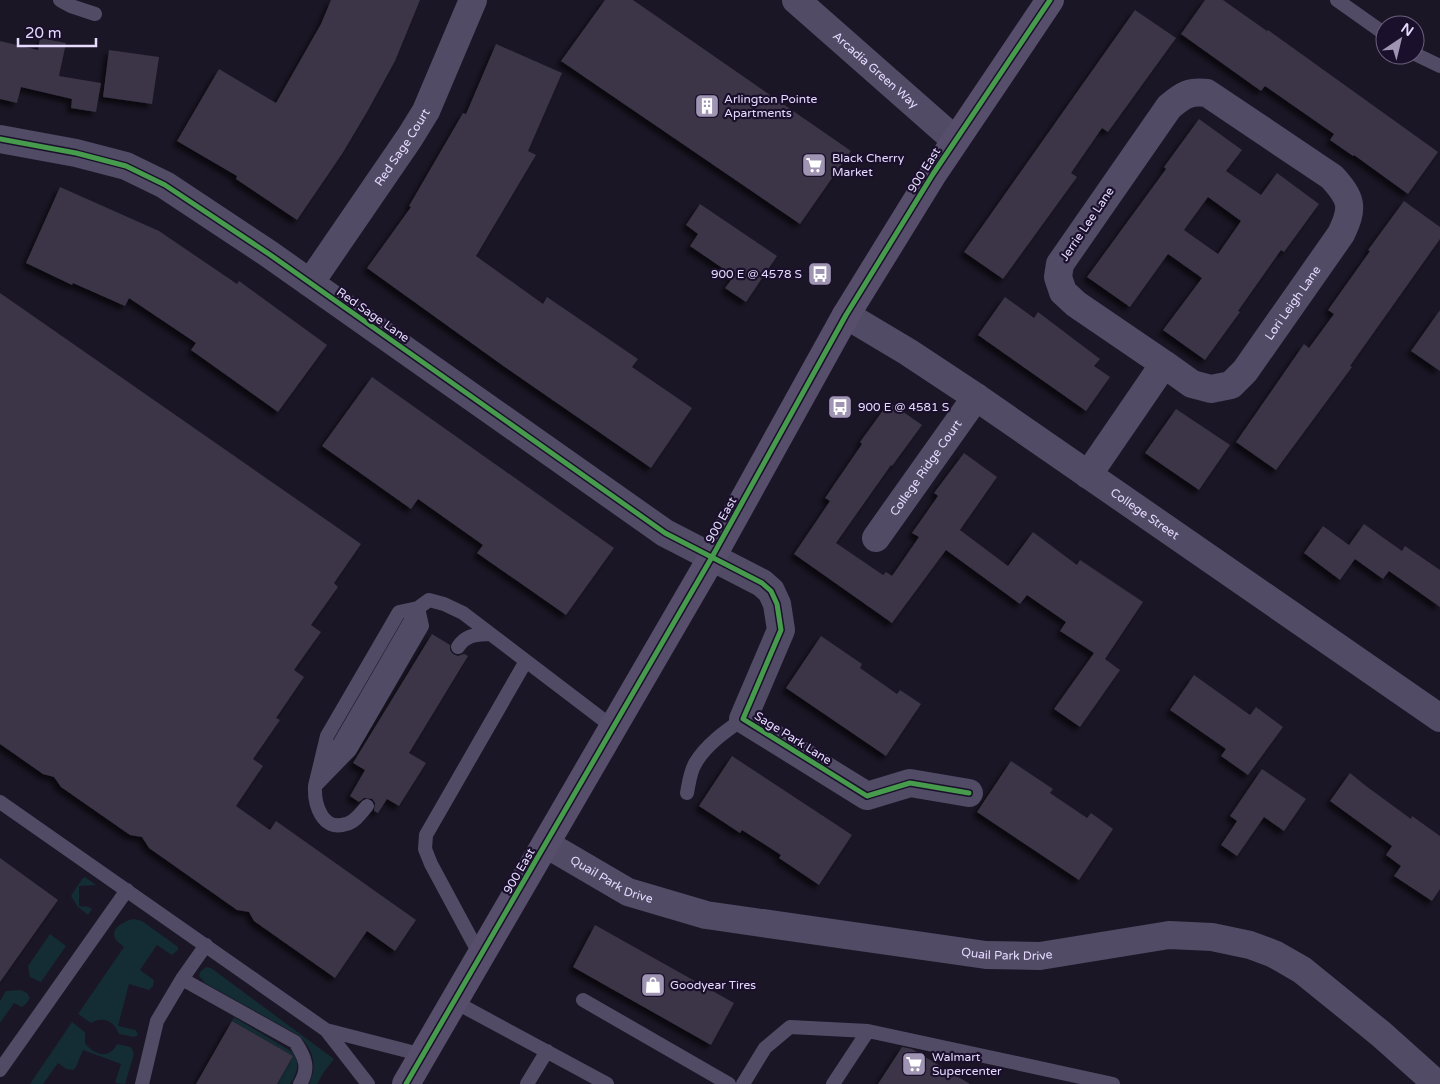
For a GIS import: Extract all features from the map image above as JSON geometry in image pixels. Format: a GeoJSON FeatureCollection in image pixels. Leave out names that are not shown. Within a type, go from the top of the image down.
{"type":"FeatureCollection","features":[{"type":"Feature","properties":{"kind":"main road","name":"900 East"},"geometry":{"type":"LineString","coordinates":[[406,1084],[614,728],[846,315],[955,140],[1050,0]]}},
{"type":"Feature","properties":{"kind":"street","name":"Red Sage Court"},"geometry":{"type":"LineString","coordinates":[[310,283],[426,111],[473,0]]}},
{"type":"Feature","properties":{"kind":"street","name":"Arcadia Green Way"},"geometry":{"type":"LineString","coordinates":[[796,0],[955,140]]}},
{"type":"Feature","properties":{"kind":"street","name":"Jerrie Lee Lane"},"geometry":{"type":"LineString","coordinates":[[1164,364],[1076,304],[1063,292],[1058,277],[1060,264],[1066,253],[1169,106],[1180,97],[1193,92]]}},
{"type":"Feature","properties":{"kind":"street","name":"Lori Leigh Lane"},"geometry":{"type":"LineString","coordinates":[[1164,364],[1192,384],[1211,389],[1231,385],[1245,371],[1341,234],[1348,219],[1350,203],[1343,189],[1332,177],[1219,100],[1206,93],[1193,92]]}},
{"type":"Feature","properties":{"kind":"street","name":"Red Sage Lane"},"geometry":{"type":"LineString","coordinates":[[0,139],[76,153],[126,166],[165,185],[217,218],[665,533],[712,556]]}},
{"type":"Feature","properties":{"kind":"street","name":"College Street"},"geometry":{"type":"LineString","coordinates":[[846,315],[908,352],[976,397],[1440,718]]}},
{"type":"Feature","properties":{"kind":"street"},"geometry":{"type":"LineString","coordinates":[[1088,475],[1164,364]]}},
{"type":"Feature","properties":{"kind":"street","name":"College Ridge Court"},"geometry":{"type":"LineString","coordinates":[[876,538],[976,397]]}},
{"type":"Feature","properties":{"kind":"street","name":"Sage Park Lane"},"geometry":{"type":"LineString","coordinates":[[712,556],[762,583],[771,591],[777,604],[781,630],[743,719],[866,796],[910,783],[969,793]]}},
{"type":"Feature","properties":{"kind":"street","name":"Quail Park Drive"},"geometry":{"type":"LineString","coordinates":[[546,844],[628,892],[706,915],[986,954],[1040,956],[1170,936],[1212,937],[1250,945],[1274,954],[1302,970],[1381,1034],[1437,1084]]}},
{"type":"Feature","properties":{"kind":"lane"},"geometry":{"type":"LineString","coordinates":[[60,0],[71,6],[96,14]]}},
{"type":"Feature","properties":{"kind":"lane"},"geometry":{"type":"LineString","coordinates":[[1337,0],[1375,27]]}},
{"type":"Feature","properties":{"kind":"lane"},"geometry":{"type":"LineString","coordinates":[[1425,59],[1440,66]]}},
{"type":"Feature","properties":{"kind":"lane"},"geometry":{"type":"LineString","coordinates":[[367,806],[357,818],[347,824],[336,825],[324,820],[318,810],[314,799],[315,786],[418,608],[429,600],[444,604],[463,613],[614,728]]}},
{"type":"Feature","properties":{"kind":"lane"},"geometry":{"type":"LineString","coordinates":[[458,647],[462,640],[474,635],[490,634]]}},
{"type":"Feature","properties":{"kind":"lane"},"geometry":{"type":"LineString","coordinates":[[480,957],[425,849],[426,836],[526,661]]}},
{"type":"Feature","properties":{"kind":"lane"},"geometry":{"type":"LineString","coordinates":[[687,793],[691,773],[696,762],[716,739],[743,719]]}},
{"type":"Feature","properties":{"kind":"lane"},"geometry":{"type":"LineString","coordinates":[[0,802],[326,1030],[368,1084]]}},
{"type":"Feature","properties":{"kind":"lane"},"geometry":{"type":"LineString","coordinates":[[0,1070],[127,890]]}},
{"type":"Feature","properties":{"kind":"lane"},"geometry":{"type":"LineString","coordinates":[[142,1084],[157,1021],[182,979],[206,945]]}},
{"type":"Feature","properties":{"kind":"lane"},"geometry":{"type":"LineString","coordinates":[[182,979],[295,1042],[304,1056],[306,1074],[300,1084]]}},
{"type":"Feature","properties":{"kind":"lane"},"geometry":{"type":"LineString","coordinates":[[582,1000],[729,1084]]}},
{"type":"Feature","properties":{"kind":"lane"},"geometry":{"type":"LineString","coordinates":[[454,1002],[607,1084]]}},
{"type":"Feature","properties":{"kind":"lane"},"geometry":{"type":"LineString","coordinates":[[743,1084],[765,1048],[790,1027],[868,1031],[1113,1084]]}},
{"type":"Feature","properties":{"kind":"lane"},"geometry":{"type":"LineString","coordinates":[[326,1030],[423,1055]]}},
{"type":"Feature","properties":{"kind":"lane"},"geometry":{"type":"LineString","coordinates":[[833,1084],[868,1031]]}},
{"type":"Feature","properties":{"kind":"lane"},"geometry":{"type":"LineString","coordinates":[[527,1084],[546,1051]]}},
{"type":"Feature","properties":{"kind":"shaded area"},"geometry":{"type":"Polygon","coordinates":[[[85,877],[96,885],[79,886],[79,906],[92,909],[88,915],[78,907],[71,896],[85,877]]]}},
{"type":"Feature","properties":{"kind":"shaded area"},"geometry":{"type":"Polygon","coordinates":[[[134,919],[142,921],[178,947],[178,950],[172,955],[157,945],[140,970],[154,980],[153,986],[149,990],[129,984],[118,1026],[136,1030],[138,1035],[134,1037],[119,1034],[108,1021],[100,1020],[91,1023],[78,1014],[124,947],[116,939],[115,931],[123,923],[134,919]]]}},
{"type":"Feature","properties":{"kind":"shaded area"},"geometry":{"type":"Polygon","coordinates":[[[50,934],[66,946],[41,982],[30,977],[28,966],[50,934]]]}},
{"type":"Feature","properties":{"kind":"shaded area"},"geometry":{"type":"Polygon","coordinates":[[[206,967],[211,968],[334,1059],[317,1084],[309,1084],[312,1077],[313,1057],[303,1040],[298,1035],[205,983],[199,976],[200,972],[206,967]]]}},
{"type":"Feature","properties":{"kind":"shaded area"},"geometry":{"type":"Polygon","coordinates":[[[21,990],[27,993],[30,998],[22,1007],[14,1003],[0,1023],[0,1001],[6,991],[21,990]]]}},
{"type":"Feature","properties":{"kind":"shaded area"},"geometry":{"type":"Polygon","coordinates":[[[234,1017],[292,1052],[295,1056],[297,1068],[290,1084],[277,1084],[293,1056],[232,1021],[234,1017]]]}},
{"type":"Feature","properties":{"kind":"shaded area"},"geometry":{"type":"Polygon","coordinates":[[[72,1022],[85,1032],[85,1043],[97,1053],[106,1054],[114,1049],[117,1044],[131,1047],[134,1054],[125,1084],[115,1083],[121,1064],[83,1050],[73,1070],[66,1069],[58,1063],[43,1084],[30,1084],[72,1022]]]}},
{"type":"Feature","properties":{"kind":"building"},"geometry":{"type":"Polygon","coordinates":[[[331,0],[420,0],[395,61],[367,112],[342,154],[297,220],[236,179],[237,176],[177,141],[219,69],[276,103],[321,24],[331,0]]]}},
{"type":"Feature","properties":{"kind":"building","name":"Arlington Pointe Apartments"},"geometry":{"type":"Polygon","coordinates":[[[605,0],[633,0],[851,151],[800,224],[561,61],[605,0]]]}},
{"type":"Feature","properties":{"kind":"building"},"geometry":{"type":"Polygon","coordinates":[[[1205,0],[1223,0],[1438,152],[1408,194],[1330,140],[1334,134],[1265,86],[1261,91],[1181,34],[1205,0]]]}},
{"type":"Feature","properties":{"kind":"building"},"geometry":{"type":"Polygon","coordinates":[[[1135,10],[1176,38],[1108,132],[1102,128],[1071,173],[1077,177],[1003,279],[964,252],[1135,10]]]}},
{"type":"Feature","properties":{"kind":"building"},"geometry":{"type":"Polygon","coordinates":[[[40,38],[66,43],[59,76],[101,83],[96,112],[71,108],[72,99],[21,87],[17,103],[0,99],[0,41],[38,50],[40,38]]]}},
{"type":"Feature","properties":{"kind":"building"},"geometry":{"type":"Polygon","coordinates":[[[496,44],[562,73],[528,151],[536,155],[476,256],[543,304],[547,297],[638,359],[632,367],[692,408],[651,468],[502,365],[367,268],[411,207],[409,206],[463,113],[466,114],[496,44]]]}},
{"type":"Feature","properties":{"kind":"building"},"geometry":{"type":"Polygon","coordinates":[[[109,50],[159,57],[152,104],[103,97],[109,50]]]}},
{"type":"Feature","properties":{"kind":"building"},"geometry":{"type":"Polygon","coordinates":[[[1199,119],[1242,150],[1226,171],[1261,195],[1277,173],[1319,204],[1284,252],[1281,250],[1238,311],[1240,312],[1205,360],[1163,330],[1202,278],[1168,254],[1130,307],[1087,277],[1166,169],[1164,167],[1199,119]],[[1208,197],[1184,230],[1218,254],[1241,221],[1208,197]]]}},
{"type":"Feature","properties":{"kind":"building"},"geometry":{"type":"Polygon","coordinates":[[[60,187],[159,231],[237,284],[239,281],[327,345],[278,412],[191,350],[196,343],[129,298],[125,306],[73,283],[72,285],[26,263],[60,187]]]}},
{"type":"Feature","properties":{"kind":"building"},"geometry":{"type":"Polygon","coordinates":[[[1404,201],[1440,227],[1440,239],[1350,366],[1352,367],[1276,470],[1236,442],[1304,344],[1309,348],[1334,314],[1328,310],[1370,251],[1368,250],[1404,201]]]}},
{"type":"Feature","properties":{"kind":"building"},"geometry":{"type":"Polygon","coordinates":[[[700,204],[777,256],[746,302],[725,288],[734,276],[690,246],[698,234],[686,225],[700,204]]]}},
{"type":"Feature","properties":{"kind":"building"},"geometry":{"type":"Polygon","coordinates":[[[0,293],[361,544],[334,583],[338,587],[311,625],[321,632],[294,670],[304,677],[276,718],[280,720],[253,759],[263,766],[236,806],[270,830],[276,821],[416,920],[395,951],[367,931],[335,978],[254,921],[249,912],[237,910],[149,848],[142,837],[130,835],[61,787],[54,777],[43,774],[0,744],[0,293]]]}},
{"type":"Feature","properties":{"kind":"building"},"geometry":{"type":"Polygon","coordinates":[[[1005,297],[1034,318],[1038,312],[1100,359],[1094,366],[1110,377],[1086,411],[978,335],[1005,297]]]}},
{"type":"Feature","properties":{"kind":"building"},"geometry":{"type":"Polygon","coordinates":[[[1440,310],[1440,371],[1411,351],[1440,310]]]}},
{"type":"Feature","properties":{"kind":"building"},"geometry":{"type":"Polygon","coordinates":[[[372,377],[614,548],[566,615],[477,553],[483,545],[418,499],[411,509],[322,446],[372,377]]]}},
{"type":"Feature","properties":{"kind":"building"},"geometry":{"type":"Polygon","coordinates":[[[889,402],[922,425],[836,543],[883,575],[886,572],[892,576],[919,537],[912,533],[938,496],[934,493],[964,453],[997,477],[960,530],[1008,566],[1033,532],[1077,565],[1080,560],[1143,602],[1105,659],[1120,670],[1080,727],[1054,709],[1094,653],[1060,631],[1066,622],[1027,595],[1020,604],[946,550],[892,623],[794,554],[830,501],[825,498],[862,444],[860,442],[889,402]]]}},
{"type":"Feature","properties":{"kind":"building"},"geometry":{"type":"Polygon","coordinates":[[[1176,409],[1230,445],[1199,490],[1145,453],[1176,409]]]}},
{"type":"Feature","properties":{"kind":"building"},"geometry":{"type":"Polygon","coordinates":[[[1364,524],[1402,551],[1405,546],[1440,570],[1440,607],[1389,571],[1383,579],[1355,559],[1340,580],[1304,553],[1323,526],[1349,545],[1364,524]]]}},
{"type":"Feature","properties":{"kind":"building"},"geometry":{"type":"Polygon","coordinates":[[[432,634],[450,645],[450,650],[453,654],[468,656],[409,753],[426,763],[399,806],[387,799],[378,813],[374,811],[375,803],[372,799],[364,798],[359,802],[350,796],[365,770],[353,763],[432,634]]]}},
{"type":"Feature","properties":{"kind":"building"},"geometry":{"type":"Polygon","coordinates":[[[821,636],[862,664],[860,668],[897,694],[900,690],[921,704],[886,756],[786,688],[821,636]]]}},
{"type":"Feature","properties":{"kind":"building"},"geometry":{"type":"Polygon","coordinates":[[[1194,675],[1250,715],[1256,707],[1283,727],[1248,775],[1221,756],[1226,749],[1170,710],[1194,675]]]}},
{"type":"Feature","properties":{"kind":"building"},"geometry":{"type":"Polygon","coordinates":[[[732,756],[852,835],[819,885],[779,858],[781,855],[742,830],[740,833],[699,806],[732,756]]]}},
{"type":"Feature","properties":{"kind":"building"},"geometry":{"type":"Polygon","coordinates":[[[1011,761],[1053,789],[1050,793],[1087,818],[1091,813],[1113,829],[1079,880],[977,812],[1011,761]]]}},
{"type":"Feature","properties":{"kind":"building"},"geometry":{"type":"Polygon","coordinates":[[[1262,769],[1306,799],[1284,831],[1264,817],[1237,856],[1221,845],[1237,821],[1230,816],[1262,769]]]}},
{"type":"Feature","properties":{"kind":"building"},"geometry":{"type":"Polygon","coordinates":[[[1350,773],[1411,819],[1412,816],[1440,836],[1440,889],[1432,901],[1394,876],[1401,866],[1386,855],[1392,846],[1330,801],[1350,773]]]}},
{"type":"Feature","properties":{"kind":"building"},"geometry":{"type":"Polygon","coordinates":[[[0,858],[58,900],[0,982],[0,858]]]}},
{"type":"Feature","properties":{"kind":"building","name":"Goodyear Tires"},"geometry":{"type":"Polygon","coordinates":[[[595,925],[734,1003],[711,1045],[573,967],[595,925]]]}},
{"type":"Feature","properties":{"kind":"building"},"geometry":{"type":"Polygon","coordinates":[[[232,1021],[293,1056],[277,1084],[196,1084],[232,1021]]]}},
{"type":"Feature","properties":{"kind":"building","name":"Walmart Supercenter"},"geometry":{"type":"Polygon","coordinates":[[[902,1047],[912,1049],[970,1084],[878,1084],[902,1047]]]}},
{"type":"Feature","properties":{"kind":"cycle path"},"geometry":{"type":"LineString","coordinates":[[406,1084],[712,557],[846,315],[933,174],[1050,0]]}},
{"type":"Feature","properties":{"kind":"cycle path"},"geometry":{"type":"LineString","coordinates":[[0,139],[76,153],[126,166],[165,185],[269,254],[665,533],[762,583],[771,591],[777,604],[781,630],[743,719],[867,796],[910,783],[969,793]]}},
{"type":"Feature","properties":{"kind":"place","name":"Arlington Pointe Apartments"},"geometry":{"type":"Point","coordinates":[707,106]}},
{"type":"Feature","properties":{"kind":"place","name":"Black Cherry Market"},"geometry":{"type":"Point","coordinates":[814,165]}},
{"type":"Feature","properties":{"kind":"place","name":"900 E @ 4578 S"},"geometry":{"type":"Point","coordinates":[820,274]}},
{"type":"Feature","properties":{"kind":"place","name":"900 E @ 4581 S"},"geometry":{"type":"Point","coordinates":[840,407]}},
{"type":"Feature","properties":{"kind":"place","name":"Goodyear Tires"},"geometry":{"type":"Point","coordinates":[653,985]}},
{"type":"Feature","properties":{"kind":"place","name":"Walmart Supercenter"},"geometry":{"type":"Point","coordinates":[914,1064]}}]}
